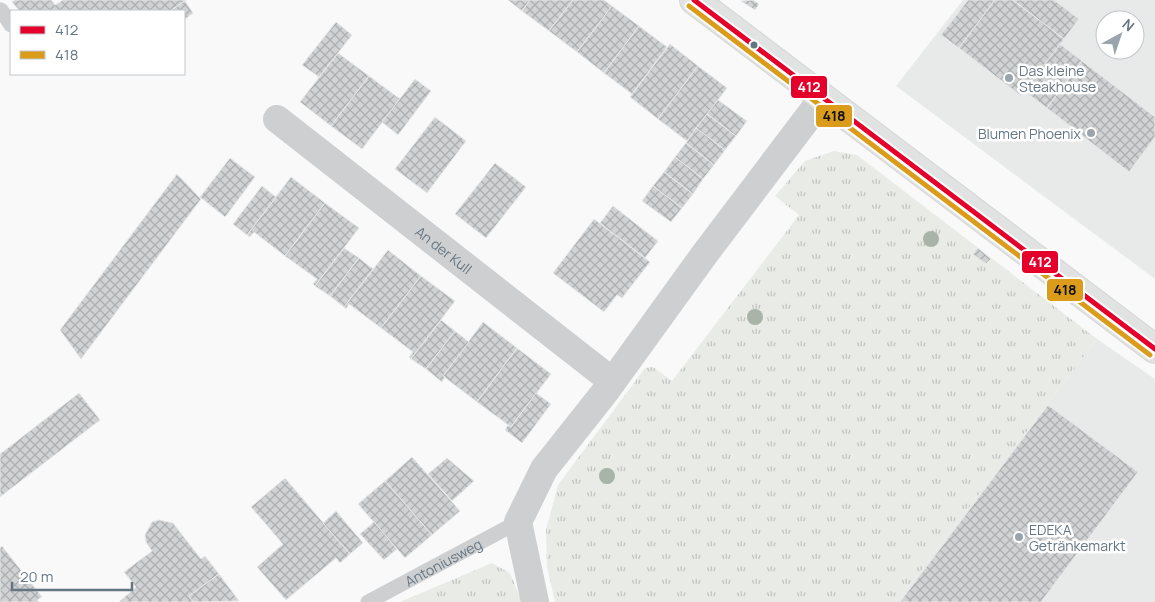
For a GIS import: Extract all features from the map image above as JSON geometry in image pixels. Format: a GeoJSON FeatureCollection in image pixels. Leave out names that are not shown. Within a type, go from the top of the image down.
{"type":"FeatureCollection","features":[{"type":"Feature","properties":{"kind":"street"},"geometry":{"type":"LineString","coordinates":[[694,0],[822,99],[1155,349]]}},
{"type":"Feature","properties":{"kind":"street"},"geometry":{"type":"LineString","coordinates":[[535,602],[518,522],[544,469],[612,381],[822,99]]}},
{"type":"Feature","properties":{"kind":"street","name":"An der Kull"},"geometry":{"type":"LineString","coordinates":[[277,119],[612,381]]}},
{"type":"Feature","properties":{"kind":"lane"},"geometry":{"type":"LineString","coordinates":[[1,10],[10,24]]}},
{"type":"Feature","properties":{"kind":"lane","name":"Antoniusweg"},"geometry":{"type":"LineString","coordinates":[[368,602],[518,522]]}},
{"type":"Feature","properties":{"kind":"shaded area"},"geometry":{"type":"Polygon","coordinates":[[[963,0],[1155,0],[1155,279],[896,86],[963,0]]]}},
{"type":"Feature","properties":{"kind":"shaded area"},"geometry":{"type":"Polygon","coordinates":[[[1097,339],[1155,379],[1155,602],[897,602],[1097,339]]]}},
{"type":"Feature","properties":{"kind":"green space"},"geometry":{"type":"Polygon","coordinates":[[[834,151],[857,155],[1097,339],[897,602],[555,602],[547,567],[546,530],[558,485],[645,368],[653,367],[672,381],[799,215],[775,196],[805,161],[834,151]]]}},
{"type":"Feature","properties":{"kind":"green space"},"geometry":{"type":"Polygon","coordinates":[[[492,563],[510,573],[522,602],[400,602],[492,563]]]}},
{"type":"Feature","properties":{"kind":"building"},"geometry":{"type":"Polygon","coordinates":[[[15,0],[51,0],[55,5],[63,0],[186,0],[171,10],[19,10],[12,2],[15,0]]]}},
{"type":"Feature","properties":{"kind":"building"},"geometry":{"type":"Polygon","coordinates":[[[508,0],[530,0],[522,11],[508,0]]]}},
{"type":"Feature","properties":{"kind":"building"},"geometry":{"type":"Polygon","coordinates":[[[530,0],[573,0],[549,31],[522,11],[530,0]]]}},
{"type":"Feature","properties":{"kind":"building"},"geometry":{"type":"Polygon","coordinates":[[[573,0],[604,0],[612,6],[577,52],[549,31],[573,0]]]}},
{"type":"Feature","properties":{"kind":"building"},"geometry":{"type":"Polygon","coordinates":[[[753,0],[759,4],[755,10],[741,1],[753,0]]]}},
{"type":"Feature","properties":{"kind":"building"},"geometry":{"type":"Polygon","coordinates":[[[968,0],[995,0],[959,48],[941,35],[968,0]]]}},
{"type":"Feature","properties":{"kind":"building"},"geometry":{"type":"Polygon","coordinates":[[[995,0],[1013,0],[1064,39],[1021,96],[959,48],[995,0]]]}},
{"type":"Feature","properties":{"kind":"building"},"geometry":{"type":"Polygon","coordinates":[[[1013,0],[1054,0],[1079,19],[1064,39],[1013,0]]]}},
{"type":"Feature","properties":{"kind":"building"},"geometry":{"type":"Polygon","coordinates":[[[185,1],[193,13],[185,19],[185,10],[172,10],[185,1]]]}},
{"type":"Feature","properties":{"kind":"building"},"geometry":{"type":"Polygon","coordinates":[[[612,6],[639,26],[604,73],[577,52],[612,6]]]}},
{"type":"Feature","properties":{"kind":"building"},"geometry":{"type":"Polygon","coordinates":[[[336,22],[352,35],[319,77],[302,65],[336,22]]]}},
{"type":"Feature","properties":{"kind":"building"},"geometry":{"type":"Polygon","coordinates":[[[639,26],[667,47],[632,94],[604,73],[639,26]]]}},
{"type":"Feature","properties":{"kind":"building"},"geometry":{"type":"Polygon","coordinates":[[[670,44],[698,66],[658,119],[630,97],[670,44]]]}},
{"type":"Feature","properties":{"kind":"building"},"geometry":{"type":"Polygon","coordinates":[[[1060,44],[1082,61],[1047,108],[1024,91],[1060,44]]]}},
{"type":"Feature","properties":{"kind":"building"},"geometry":{"type":"Polygon","coordinates":[[[338,53],[369,76],[331,126],[300,102],[338,53]]]}},
{"type":"Feature","properties":{"kind":"building"},"geometry":{"type":"Polygon","coordinates":[[[1082,61],[1155,117],[1155,137],[1129,172],[1047,108],[1082,61]]]}},
{"type":"Feature","properties":{"kind":"building"},"geometry":{"type":"Polygon","coordinates":[[[698,66],[727,88],[687,141],[658,119],[698,66]]]}},
{"type":"Feature","properties":{"kind":"building"},"geometry":{"type":"Polygon","coordinates":[[[369,76],[400,99],[362,149],[331,126],[369,76]]]}},
{"type":"Feature","properties":{"kind":"building"},"geometry":{"type":"Polygon","coordinates":[[[415,79],[431,91],[398,135],[382,122],[415,79]]]}},
{"type":"Feature","properties":{"kind":"building"},"geometry":{"type":"Polygon","coordinates":[[[718,100],[747,121],[736,136],[707,114],[718,100]]]}},
{"type":"Feature","properties":{"kind":"building"},"geometry":{"type":"Polygon","coordinates":[[[707,114],[736,136],[725,150],[696,128],[707,114]]]}},
{"type":"Feature","properties":{"kind":"building"},"geometry":{"type":"Polygon","coordinates":[[[435,117],[466,141],[427,193],[395,169],[435,117]]]}},
{"type":"Feature","properties":{"kind":"building"},"geometry":{"type":"Polygon","coordinates":[[[696,128],[725,150],[714,165],[686,143],[696,128]]]}},
{"type":"Feature","properties":{"kind":"building"},"geometry":{"type":"Polygon","coordinates":[[[686,143],[714,165],[703,179],[675,157],[686,143]]]}},
{"type":"Feature","properties":{"kind":"building"},"geometry":{"type":"Polygon","coordinates":[[[675,157],[703,179],[693,194],[664,172],[675,157]]]}},
{"type":"Feature","properties":{"kind":"building"},"geometry":{"type":"Polygon","coordinates":[[[230,158],[255,177],[225,217],[200,197],[230,158]]]}},
{"type":"Feature","properties":{"kind":"building"},"geometry":{"type":"Polygon","coordinates":[[[495,163],[526,187],[486,238],[455,214],[495,163]]]}},
{"type":"Feature","properties":{"kind":"building"},"geometry":{"type":"Polygon","coordinates":[[[664,172],[693,194],[682,208],[653,186],[664,172]]]}},
{"type":"Feature","properties":{"kind":"building"},"geometry":{"type":"Polygon","coordinates":[[[177,174],[201,199],[81,359],[60,330],[177,174]]]}},
{"type":"Feature","properties":{"kind":"building"},"geometry":{"type":"Polygon","coordinates":[[[291,177],[325,203],[285,256],[254,232],[250,237],[247,235],[291,177]]]}},
{"type":"Feature","properties":{"kind":"building"},"geometry":{"type":"Polygon","coordinates":[[[262,186],[276,197],[247,235],[233,224],[262,186]]]}},
{"type":"Feature","properties":{"kind":"building"},"geometry":{"type":"Polygon","coordinates":[[[653,186],[682,208],[671,222],[642,201],[653,186]]]}},
{"type":"Feature","properties":{"kind":"building"},"geometry":{"type":"Polygon","coordinates":[[[325,203],[359,228],[315,286],[313,284],[317,279],[285,256],[325,203]]]}},
{"type":"Feature","properties":{"kind":"building"},"geometry":{"type":"Polygon","coordinates":[[[613,206],[658,241],[645,258],[600,223],[613,206]]]}},
{"type":"Feature","properties":{"kind":"building"},"geometry":{"type":"Polygon","coordinates":[[[594,219],[650,262],[622,298],[617,295],[604,312],[553,273],[594,219]]]}},
{"type":"Feature","properties":{"kind":"building"},"geometry":{"type":"Polygon","coordinates":[[[344,248],[359,258],[330,296],[315,286],[344,248]]]}},
{"type":"Feature","properties":{"kind":"building"},"geometry":{"type":"Polygon","coordinates":[[[978,248],[991,259],[986,264],[973,254],[978,248]]]}},
{"type":"Feature","properties":{"kind":"building"},"geometry":{"type":"Polygon","coordinates":[[[388,250],[421,276],[381,328],[349,304],[346,309],[344,307],[388,250]]]}},
{"type":"Feature","properties":{"kind":"building"},"geometry":{"type":"Polygon","coordinates":[[[359,258],[373,269],[344,307],[330,296],[359,258]]]}},
{"type":"Feature","properties":{"kind":"building"},"geometry":{"type":"Polygon","coordinates":[[[421,276],[455,301],[411,359],[409,357],[413,352],[381,328],[421,276]]]}},
{"type":"Feature","properties":{"kind":"building"},"geometry":{"type":"Polygon","coordinates":[[[441,320],[455,331],[426,369],[411,359],[441,320]]]}},
{"type":"Feature","properties":{"kind":"building"},"geometry":{"type":"Polygon","coordinates":[[[483,322],[517,348],[477,402],[443,376],[483,322]]]}},
{"type":"Feature","properties":{"kind":"building"},"geometry":{"type":"Polygon","coordinates":[[[455,331],[469,342],[443,376],[445,377],[442,382],[426,369],[455,331]]]}},
{"type":"Feature","properties":{"kind":"building"},"geometry":{"type":"Polygon","coordinates":[[[517,348],[551,374],[511,427],[477,402],[517,348]]]}},
{"type":"Feature","properties":{"kind":"building"},"geometry":{"type":"Polygon","coordinates":[[[79,393],[100,420],[0,497],[0,454],[79,393]]]}},
{"type":"Feature","properties":{"kind":"building"},"geometry":{"type":"Polygon","coordinates":[[[536,393],[551,404],[522,443],[505,430],[508,425],[511,427],[536,393]]]}},
{"type":"Feature","properties":{"kind":"building","name":"EDEKA Getränkemarkt"},"geometry":{"type":"Polygon","coordinates":[[[1048,405],[1138,472],[1041,602],[900,602],[1048,405]]]}},
{"type":"Feature","properties":{"kind":"building"},"geometry":{"type":"Polygon","coordinates":[[[412,457],[460,511],[432,535],[385,481],[412,457]]]}},
{"type":"Feature","properties":{"kind":"building"},"geometry":{"type":"Polygon","coordinates":[[[447,458],[474,481],[452,501],[428,474],[447,458]]]}},
{"type":"Feature","properties":{"kind":"building"},"geometry":{"type":"Polygon","coordinates":[[[285,478],[350,554],[340,563],[336,558],[286,600],[257,567],[283,544],[251,507],[285,478]]]}},
{"type":"Feature","properties":{"kind":"building"},"geometry":{"type":"Polygon","coordinates":[[[385,481],[432,535],[405,558],[358,504],[385,481]]]}},
{"type":"Feature","properties":{"kind":"building"},"geometry":{"type":"Polygon","coordinates":[[[336,511],[363,543],[350,554],[323,523],[336,511]]]}},
{"type":"Feature","properties":{"kind":"building"},"geometry":{"type":"Polygon","coordinates":[[[159,520],[173,523],[201,559],[205,556],[219,574],[189,596],[193,602],[119,602],[136,587],[124,572],[152,551],[146,542],[145,535],[152,522],[159,520]]]}},
{"type":"Feature","properties":{"kind":"building"},"geometry":{"type":"Polygon","coordinates":[[[374,522],[397,549],[384,560],[360,534],[374,522]]]}},
{"type":"Feature","properties":{"kind":"building"},"geometry":{"type":"Polygon","coordinates":[[[2,546],[42,597],[37,600],[39,602],[0,602],[0,548],[2,546]]]}},
{"type":"Feature","properties":{"kind":"building"},"geometry":{"type":"Polygon","coordinates":[[[219,574],[239,601],[193,602],[189,596],[219,574]]]}},
{"type":"Feature","properties":{"kind":"transit line","name":"412"},"geometry":{"type":"LineString","coordinates":[[694,0],[1155,349]]}},
{"type":"Feature","properties":{"kind":"transit line","name":"418"},"geometry":{"type":"LineString","coordinates":[[689,6],[1150,355]]}},
{"type":"Feature","properties":{"kind":"place","name":"Das kleine Steakhouse"},"geometry":{"type":"Point","coordinates":[1009,78]}},
{"type":"Feature","properties":{"kind":"place","name":"Blumen Phoenix"},"geometry":{"type":"Point","coordinates":[1091,133]}},
{"type":"Feature","properties":{"kind":"place","name":"EDEKA Getränkemarkt"},"geometry":{"type":"Point","coordinates":[1019,537]}}]}
